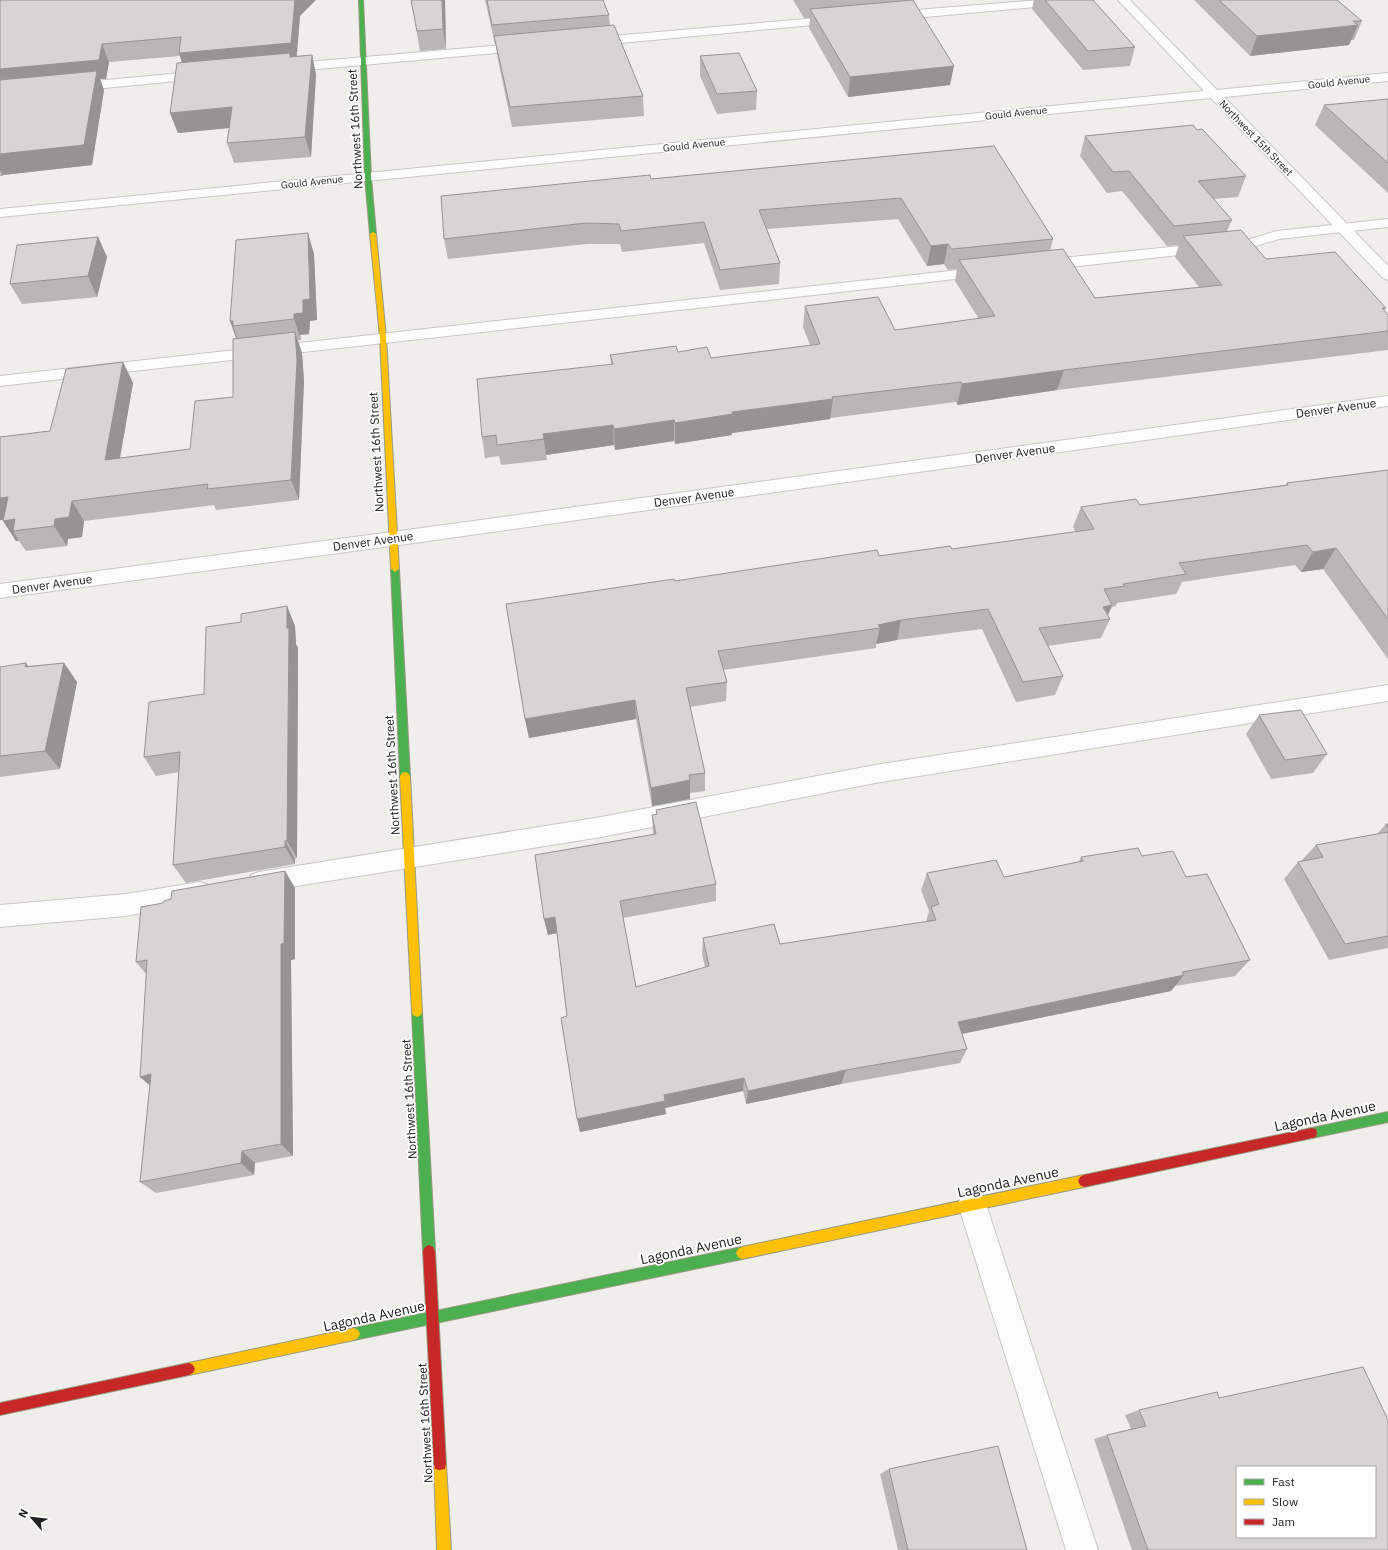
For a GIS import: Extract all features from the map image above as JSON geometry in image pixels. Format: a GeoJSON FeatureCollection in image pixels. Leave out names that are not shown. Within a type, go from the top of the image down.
{"type":"FeatureCollection","features":[{"type":"Feature","properties":{"kind":"street","name":"Northwest 16th Street"},"geometry":{"type":"LineString","coordinates":[[361,0],[368,177],[382,337],[444,1550]]}},
{"type":"Feature","properties":{"kind":"street"},"geometry":{"type":"LineString","coordinates":[[881,17],[1080,0]]}},
{"type":"Feature","properties":{"kind":"street","name":"Northwest 15th Street"},"geometry":{"type":"LineString","coordinates":[[1124,0],[1388,276]]}},
{"type":"Feature","properties":{"kind":"street"},"geometry":{"type":"LineString","coordinates":[[578,43],[849,20]]}},
{"type":"Feature","properties":{"kind":"street"},"geometry":{"type":"LineString","coordinates":[[269,70],[539,46]]}},
{"type":"Feature","properties":{"kind":"street"},"geometry":{"type":"LineString","coordinates":[[63,88],[214,75]]}},
{"type":"Feature","properties":{"kind":"street","name":"Gould Avenue"},"geometry":{"type":"LineString","coordinates":[[0,213],[1388,77]]}},
{"type":"Feature","properties":{"kind":"street"},"geometry":{"type":"LineString","coordinates":[[1030,267],[1252,243],[1277,235],[1388,223]]}},
{"type":"Feature","properties":{"kind":"street"},"geometry":{"type":"LineString","coordinates":[[0,381],[382,337],[999,270]]}},
{"type":"Feature","properties":{"kind":"street","name":"Denver Avenue"},"geometry":{"type":"LineString","coordinates":[[0,591],[392,539],[1388,401]]}},
{"type":"Feature","properties":{"kind":"street"},"geometry":{"type":"LineString","coordinates":[[0,916],[126,905],[408,857],[601,827],[875,774],[1388,693]]}},
{"type":"Feature","properties":{"kind":"street","name":"Lagonda Avenue"},"geometry":{"type":"LineString","coordinates":[[0,1409],[1388,1117]]}},
{"type":"Feature","properties":{"kind":"street"},"geometry":{"type":"LineString","coordinates":[[972,1204],[1082,1550]]}},
{"type":"Feature","properties":{"kind":"building"},"geometry":{"type":"Polygon","coordinates":[[[0,0],[295,0],[291,43],[179,53],[181,37],[102,44],[99,60],[0,69],[0,0]]]}},
{"type":"Feature","properties":{"kind":"building"},"geometry":{"type":"Polygon","coordinates":[[[411,0],[442,0],[443,29],[417,31],[411,0]]]}},
{"type":"Feature","properties":{"kind":"building"},"geometry":{"type":"Polygon","coordinates":[[[487,0],[603,0],[609,15],[492,25],[487,0]]]}},
{"type":"Feature","properties":{"kind":"building"},"geometry":{"type":"Polygon","coordinates":[[[913,0],[954,66],[850,77],[810,9],[913,0]]]}},
{"type":"Feature","properties":{"kind":"building"},"geometry":{"type":"Polygon","coordinates":[[[1045,0],[1093,0],[1135,47],[1088,51],[1045,0]]]}},
{"type":"Feature","properties":{"kind":"building"},"geometry":{"type":"Polygon","coordinates":[[[1219,0],[1337,0],[1362,21],[1353,21],[1358,25],[1257,36],[1219,0]]]}},
{"type":"Feature","properties":{"kind":"building"},"geometry":{"type":"Polygon","coordinates":[[[614,25],[643,96],[510,107],[494,36],[614,25]]]}},
{"type":"Feature","properties":{"kind":"building"},"geometry":{"type":"Polygon","coordinates":[[[290,53],[290,57],[312,55],[305,137],[227,143],[232,107],[170,113],[177,63],[290,53]]]}},
{"type":"Feature","properties":{"kind":"building"},"geometry":{"type":"Polygon","coordinates":[[[739,53],[757,91],[717,94],[700,56],[739,53]]]}},
{"type":"Feature","properties":{"kind":"building"},"geometry":{"type":"Polygon","coordinates":[[[97,71],[84,145],[0,154],[0,80],[97,71]]]}},
{"type":"Feature","properties":{"kind":"building"},"geometry":{"type":"Polygon","coordinates":[[[1388,99],[1388,163],[1324,105],[1388,99]]]}},
{"type":"Feature","properties":{"kind":"building"},"geometry":{"type":"Polygon","coordinates":[[[1193,125],[1197,130],[1202,129],[1246,176],[1198,181],[1232,220],[1174,226],[1129,171],[1113,172],[1085,136],[1193,125]]]}},
{"type":"Feature","properties":{"kind":"building"},"geometry":{"type":"Polygon","coordinates":[[[994,146],[1053,239],[952,249],[948,244],[931,246],[901,198],[759,210],[780,263],[720,270],[704,222],[621,231],[619,224],[586,223],[444,239],[441,196],[650,175],[651,179],[994,146]]]}},
{"type":"Feature","properties":{"kind":"building"},"geometry":{"type":"Polygon","coordinates":[[[1241,230],[1266,259],[1335,252],[1386,308],[1382,308],[1388,315],[1388,331],[1064,370],[962,384],[961,382],[832,397],[833,399],[732,412],[733,414],[675,423],[674,420],[614,429],[613,425],[543,434],[544,439],[497,445],[496,435],[482,437],[477,379],[613,364],[610,355],[676,346],[678,352],[707,347],[711,358],[820,344],[805,306],[878,297],[895,330],[995,316],[959,260],[1063,249],[1095,298],[1222,285],[1183,236],[1241,230]]]}},
{"type":"Feature","properties":{"kind":"building"},"geometry":{"type":"Polygon","coordinates":[[[308,233],[310,299],[303,300],[303,313],[294,314],[294,319],[233,326],[233,321],[230,321],[236,240],[308,233]]]}},
{"type":"Feature","properties":{"kind":"building"},"geometry":{"type":"Polygon","coordinates":[[[98,237],[88,276],[10,284],[17,245],[98,237]]]}},
{"type":"Feature","properties":{"kind":"building"},"geometry":{"type":"Polygon","coordinates":[[[295,332],[297,360],[291,480],[207,489],[208,484],[72,501],[69,517],[55,519],[54,526],[13,531],[15,519],[3,521],[8,497],[0,498],[0,437],[50,431],[66,369],[123,362],[105,460],[190,449],[195,401],[233,397],[233,339],[295,332]]]}},
{"type":"Feature","properties":{"kind":"building"},"geometry":{"type":"Polygon","coordinates":[[[1388,470],[1388,619],[1336,548],[1313,552],[1307,545],[1179,563],[1186,574],[1123,584],[1125,586],[1104,589],[1112,605],[1103,607],[1110,619],[1039,628],[1063,676],[1023,682],[988,609],[901,620],[878,625],[880,628],[718,651],[727,682],[686,688],[705,773],[689,775],[690,780],[651,788],[635,700],[525,719],[506,604],[674,579],[675,581],[877,550],[879,556],[950,546],[952,549],[1094,529],[1081,507],[1136,499],[1140,505],[1288,485],[1287,483],[1388,470]]]}},
{"type":"Feature","properties":{"kind":"building"},"geometry":{"type":"Polygon","coordinates":[[[287,606],[287,628],[289,628],[287,841],[285,841],[285,847],[173,865],[180,752],[144,757],[149,702],[204,694],[206,627],[241,622],[241,614],[287,606]]]}},
{"type":"Feature","properties":{"kind":"building"},"geometry":{"type":"Polygon","coordinates":[[[26,663],[25,667],[64,663],[45,751],[0,756],[0,667],[26,663]]]}},
{"type":"Feature","properties":{"kind":"building"},"geometry":{"type":"Polygon","coordinates":[[[1301,710],[1327,754],[1285,760],[1259,715],[1301,710]]]}},
{"type":"Feature","properties":{"kind":"building"},"geometry":{"type":"Polygon","coordinates":[[[696,802],[716,884],[620,901],[636,987],[709,966],[703,938],[774,924],[780,944],[936,920],[931,907],[939,904],[927,873],[996,860],[1004,877],[1083,861],[1081,857],[1138,848],[1142,856],[1173,851],[1186,877],[1207,874],[1250,960],[1182,972],[1184,975],[958,1022],[967,1049],[846,1070],[748,1091],[744,1078],[664,1095],[665,1101],[577,1119],[561,1018],[567,1016],[555,917],[544,919],[535,855],[656,834],[652,815],[657,814],[656,810],[696,802]]]}},
{"type":"Feature","properties":{"kind":"building"},"geometry":{"type":"Polygon","coordinates":[[[1388,832],[1388,936],[1345,944],[1298,862],[1323,857],[1316,845],[1388,832]]]}},
{"type":"Feature","properties":{"kind":"building"},"geometry":{"type":"Polygon","coordinates":[[[285,871],[284,943],[281,944],[281,1144],[242,1151],[241,1163],[140,1182],[151,1074],[140,1077],[147,960],[136,962],[141,907],[163,903],[164,901],[171,899],[172,891],[285,871]]]}},
{"type":"Feature","properties":{"kind":"building"},"geometry":{"type":"Polygon","coordinates":[[[1363,1367],[1388,1420],[1388,1550],[1148,1550],[1107,1435],[1146,1426],[1139,1410],[1217,1392],[1219,1398],[1363,1367]]]}},
{"type":"Feature","properties":{"kind":"building"},"geometry":{"type":"Polygon","coordinates":[[[998,1446],[1027,1550],[908,1550],[889,1469],[998,1446]]]}},
{"type":"Feature","properties":{"kind":"traffic: fast"},"geometry":{"type":"LineString","coordinates":[[361,0],[368,177],[373,234]]}},
{"type":"Feature","properties":{"kind":"traffic: fast"},"geometry":{"type":"LineString","coordinates":[[395,569],[405,776]]}},
{"type":"Feature","properties":{"kind":"traffic: fast"},"geometry":{"type":"LineString","coordinates":[[417,1012],[429,1251]]}},
{"type":"Feature","properties":{"kind":"traffic: fast"},"geometry":{"type":"LineString","coordinates":[[1312,1133],[1388,1117]]}},
{"type":"Feature","properties":{"kind":"traffic: fast"},"geometry":{"type":"LineString","coordinates":[[354,1334],[742,1253]]}},
{"type":"Feature","properties":{"kind":"traffic: slow"},"geometry":{"type":"LineString","coordinates":[[373,234],[383,337],[395,569]]}},
{"type":"Feature","properties":{"kind":"traffic: slow"},"geometry":{"type":"LineString","coordinates":[[405,776],[417,1012]]}},
{"type":"Feature","properties":{"kind":"traffic: slow"},"geometry":{"type":"LineString","coordinates":[[742,1253],[1084,1181]]}},
{"type":"Feature","properties":{"kind":"traffic: slow"},"geometry":{"type":"LineString","coordinates":[[189,1369],[354,1334]]}},
{"type":"Feature","properties":{"kind":"traffic: slow"},"geometry":{"type":"LineString","coordinates":[[440,1464],[444,1550]]}},
{"type":"Feature","properties":{"kind":"traffic: jam"},"geometry":{"type":"LineString","coordinates":[[1084,1181],[1312,1133]]}},
{"type":"Feature","properties":{"kind":"traffic: jam"},"geometry":{"type":"LineString","coordinates":[[429,1251],[440,1464]]}},
{"type":"Feature","properties":{"kind":"traffic: jam"},"geometry":{"type":"LineString","coordinates":[[0,1409],[189,1369]]}}]}
